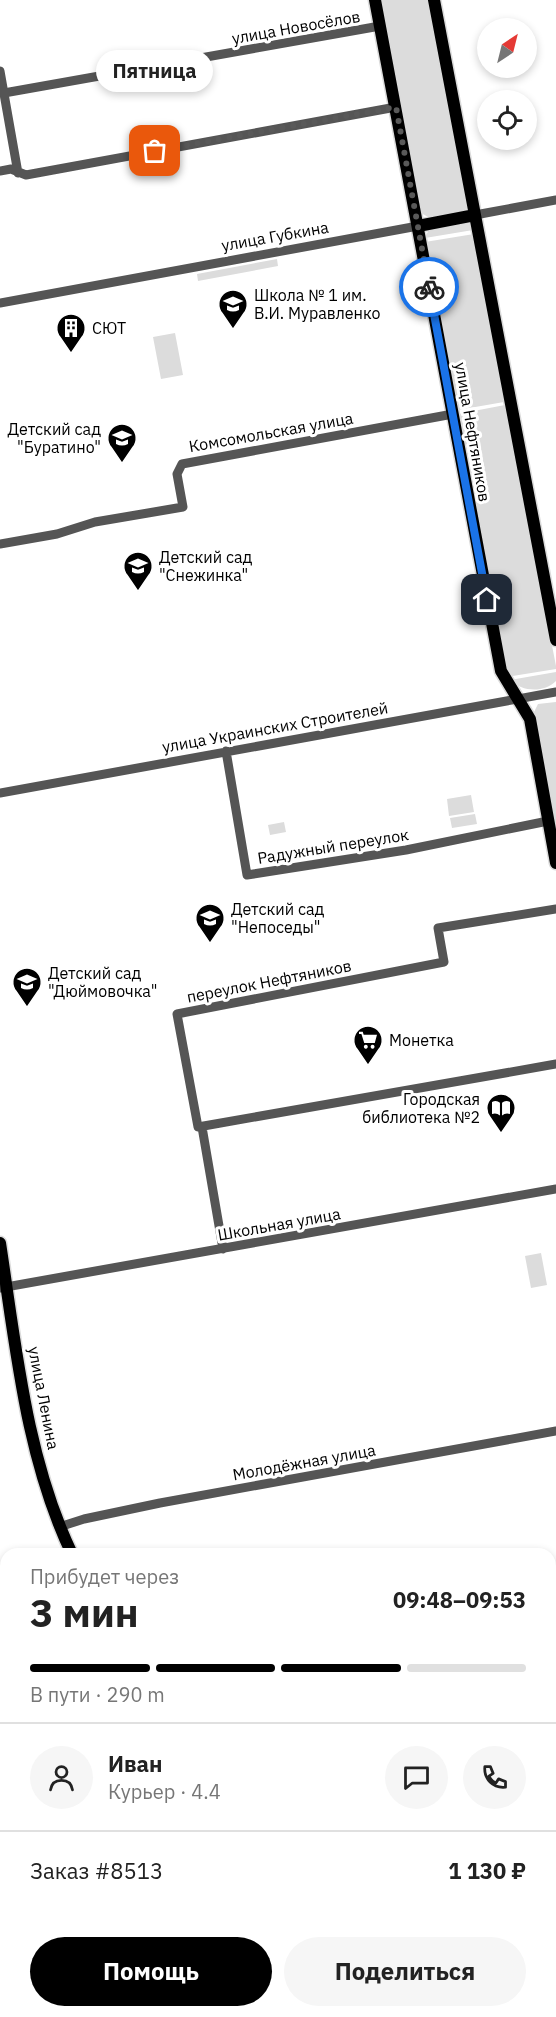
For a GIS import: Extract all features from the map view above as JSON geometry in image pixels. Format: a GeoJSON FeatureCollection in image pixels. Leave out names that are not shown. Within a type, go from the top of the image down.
{"type":"FeatureCollection","features":[{"type":"Feature","properties":{"kind":"main road","name":"улица Нефтяников"},"geometry":{"type":"LineString","coordinates":[[375,0],[501,671],[530,719],[556,863]]}},
{"type":"Feature","properties":{"kind":"main road"},"geometry":{"type":"LineString","coordinates":[[434,0],[556,640]]}},
{"type":"Feature","properties":{"kind":"main road","name":"улица Губкина"},"geometry":{"type":"LineString","coordinates":[[418,226],[475,215]]}},
{"type":"Feature","properties":{"kind":"main road","name":"улица Ленина"},"geometry":{"type":"LineString","coordinates":[[0,1243],[3,1287],[43,1480],[59,1527],[69,1548]]}},
{"type":"Feature","properties":{"kind":"street","name":"улица Новосёлов"},"geometry":{"type":"LineString","coordinates":[[4,93],[380,26]]}},
{"type":"Feature","properties":{"kind":"street"},"geometry":{"type":"LineString","coordinates":[[0,71],[18,173]]}},
{"type":"Feature","properties":{"kind":"street"},"geometry":{"type":"LineString","coordinates":[[0,171],[11,169],[26,175],[396,107]]}},
{"type":"Feature","properties":{"kind":"street","name":"улица Губкина"},"geometry":{"type":"LineString","coordinates":[[475,215],[556,200]]}},
{"type":"Feature","properties":{"kind":"street","name":"улица Губкина"},"geometry":{"type":"LineString","coordinates":[[0,303],[418,226]]}},
{"type":"Feature","properties":{"kind":"street","name":"Комсомольская улица"},"geometry":{"type":"LineString","coordinates":[[0,544],[57,534],[95,522],[183,507],[177,474],[182,464],[453,414]]}},
{"type":"Feature","properties":{"kind":"street","name":"улица Украинских Строителей"},"geometry":{"type":"LineString","coordinates":[[0,793],[556,692]]}},
{"type":"Feature","properties":{"kind":"street","name":"Радужный переулок"},"geometry":{"type":"LineString","coordinates":[[226,751],[247,875],[386,854],[548,821]]}},
{"type":"Feature","properties":{"kind":"street","name":"переулок Нефтяников"},"geometry":{"type":"LineString","coordinates":[[223,1249],[177,1014],[444,962],[438,928],[556,909]]}},
{"type":"Feature","properties":{"kind":"street"},"geometry":{"type":"LineString","coordinates":[[200,1127],[556,1064]]}},
{"type":"Feature","properties":{"kind":"street","name":"Школьная улица"},"geometry":{"type":"LineString","coordinates":[[3,1287],[556,1189]]}},
{"type":"Feature","properties":{"kind":"street","name":"Молодёжная улица"},"geometry":{"type":"LineString","coordinates":[[59,1527],[84,1519],[160,1503],[556,1431]]}},
{"type":"Feature","properties":{"kind":"shaded area"},"geometry":{"type":"Polygon","coordinates":[[[381,0],[427,0],[468,203],[465,211],[430,218],[421,213],[381,0]]]}},
{"type":"Feature","properties":{"kind":"shaded area"},"geometry":{"type":"Polygon","coordinates":[[[464,222],[470,224],[473,230],[425,238],[429,229],[464,222]]]}},
{"type":"Feature","properties":{"kind":"shaded area"},"geometry":{"type":"Polygon","coordinates":[[[474,234],[504,402],[458,410],[425,242],[474,234]]]}},
{"type":"Feature","properties":{"kind":"shaded area"},"geometry":{"type":"Polygon","coordinates":[[[277,259],[278,266],[198,281],[197,274],[277,259]]]}},
{"type":"Feature","properties":{"kind":"shaded area"},"geometry":{"type":"Polygon","coordinates":[[[175,333],[183,375],[161,379],[153,337],[175,333]]]}},
{"type":"Feature","properties":{"kind":"shaded area"},"geometry":{"type":"Polygon","coordinates":[[[505,405],[556,666],[556,669],[507,677],[458,414],[505,405]]]}},
{"type":"Feature","properties":{"kind":"shaded area"},"geometry":{"type":"Polygon","coordinates":[[[556,672],[556,681],[545,688],[527,689],[510,680],[556,672]]]}},
{"type":"Feature","properties":{"kind":"shaded area"},"geometry":{"type":"Polygon","coordinates":[[[556,702],[556,836],[533,714],[538,704],[556,702]]]}},
{"type":"Feature","properties":{"kind":"shaded area"},"geometry":{"type":"Polygon","coordinates":[[[471,795],[474,812],[449,816],[447,799],[471,795]]]}},
{"type":"Feature","properties":{"kind":"shaded area"},"geometry":{"type":"Polygon","coordinates":[[[475,814],[477,824],[452,828],[450,818],[475,814]]]}},
{"type":"Feature","properties":{"kind":"shaded area"},"geometry":{"type":"Polygon","coordinates":[[[284,822],[286,832],[270,835],[268,825],[284,822]]]}},
{"type":"Feature","properties":{"kind":"shaded area"},"geometry":{"type":"Polygon","coordinates":[[[541,1253],[547,1285],[531,1288],[525,1256],[541,1253]]]}},
{"type":"Feature","properties":{"kind":"way so far"},"geometry":{"type":"LineString","coordinates":[[155,151],[396,107],[429,287]]}},
{"type":"Feature","properties":{"kind":"place","name":"Пятница"},"geometry":{"type":"Point","coordinates":[155,151]}},
{"type":"Feature","properties":{"kind":"place","name":"Школа № 1 им. В.И. Муравленко"},"geometry":{"type":"Point","coordinates":[233,330]}},
{"type":"Feature","properties":{"kind":"place","name":"СЮТ"},"geometry":{"type":"Point","coordinates":[71,354]}},
{"type":"Feature","properties":{"kind":"place","name":"Детский сад \"Буратино\""},"geometry":{"type":"Point","coordinates":[122,464]}},
{"type":"Feature","properties":{"kind":"place","name":"Детский сад \"Снежинка\""},"geometry":{"type":"Point","coordinates":[138,592]}},
{"type":"Feature","properties":{"kind":"place","name":"Детский сад \"Непоседы\""},"geometry":{"type":"Point","coordinates":[210,944]}},
{"type":"Feature","properties":{"kind":"place","name":"Детский сад \"Дюймовочка\""},"geometry":{"type":"Point","coordinates":[27,1008]}},
{"type":"Feature","properties":{"kind":"place","name":"Монетка"},"geometry":{"type":"Point","coordinates":[368,1066]}},
{"type":"Feature","properties":{"kind":"place","name":"Городская библиотека №2"},"geometry":{"type":"Point","coordinates":[501,1134]}},
{"type":"Feature","properties":{"kind":"route"},"geometry":{"type":"LineString","coordinates":[[429,287],[487,600]]}}]}
